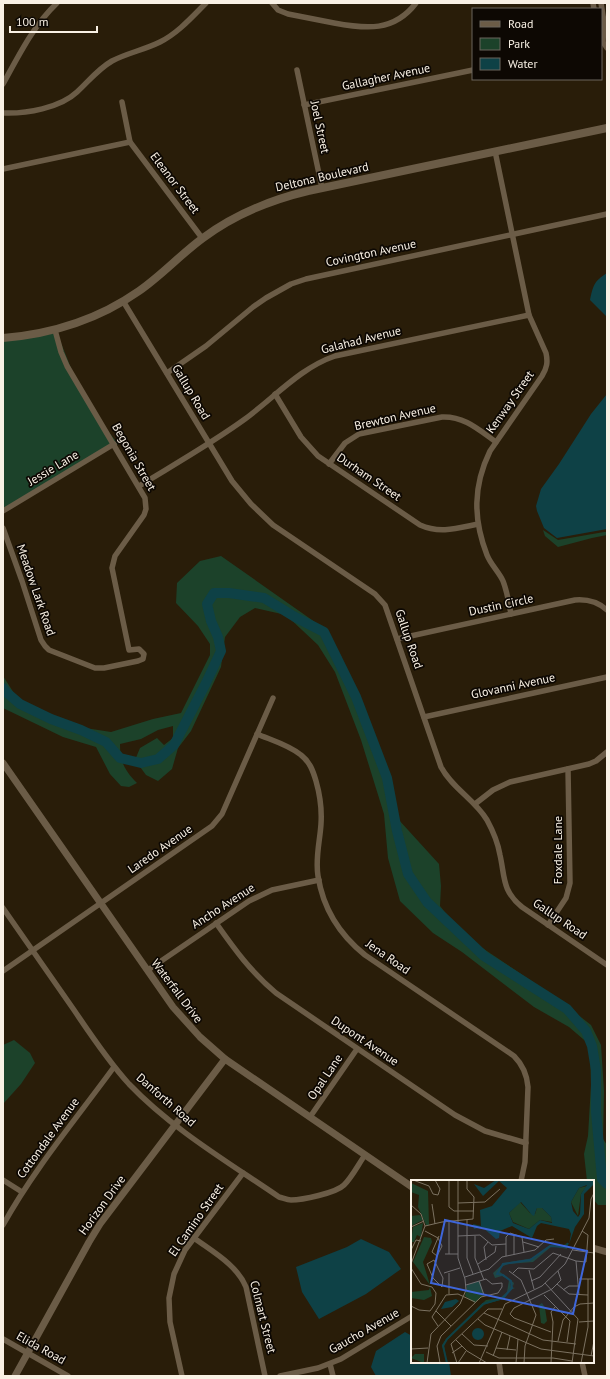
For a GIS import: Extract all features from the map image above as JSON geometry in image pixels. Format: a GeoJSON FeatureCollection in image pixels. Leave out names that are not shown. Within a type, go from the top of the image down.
{"type":"FeatureCollection","features":[{"type":"Feature","properties":{"kind":"main road","name":"Deltona Boulevard"},"geometry":{"type":"LineString","coordinates":[[3,338],[55,330],[90,318],[123,301],[156,278],[202,238],[229,221],[252,209],[288,196],[607,128]]}},
{"type":"Feature","properties":{"kind":"street"},"geometry":{"type":"LineString","coordinates":[[3,84],[32,32],[57,3]]}},
{"type":"Feature","properties":{"kind":"street"},"geometry":{"type":"LineString","coordinates":[[3,113],[26,112],[54,106],[62,102],[77,92],[92,76],[110,62],[126,54],[147,48],[172,35],[206,3]]}},
{"type":"Feature","properties":{"kind":"street"},"geometry":{"type":"LineString","coordinates":[[272,3],[278,10],[283,12],[362,28],[381,26],[390,23],[408,12],[416,3]]}},
{"type":"Feature","properties":{"kind":"street"},"geometry":{"type":"LineString","coordinates":[[602,9],[604,22],[602,29],[602,42],[607,48]]}},
{"type":"Feature","properties":{"kind":"street","name":"Joel Street"},"geometry":{"type":"LineString","coordinates":[[297,70],[322,188]]}},
{"type":"Feature","properties":{"kind":"street","name":"Gallagher Avenue"},"geometry":{"type":"LineString","coordinates":[[304,105],[472,70]]}},
{"type":"Feature","properties":{"kind":"street","name":"Eleanor Street"},"geometry":{"type":"LineString","coordinates":[[122,102],[130,142],[202,238]]}},
{"type":"Feature","properties":{"kind":"street"},"geometry":{"type":"LineString","coordinates":[[3,169],[130,142]]}},
{"type":"Feature","properties":{"kind":"street","name":"Kenway Street"},"geometry":{"type":"LineString","coordinates":[[495,152],[529,314],[546,353],[547,365],[542,376],[496,442],[484,463],[478,486],[476,509],[478,524],[487,555],[503,581],[511,614]]}},
{"type":"Feature","properties":{"kind":"street","name":"Covington Avenue"},"geometry":{"type":"LineString","coordinates":[[167,373],[206,346],[253,307],[291,284],[323,274],[607,214]]}},
{"type":"Feature","properties":{"kind":"street","name":"Gallup Road"},"geometry":{"type":"LineString","coordinates":[[123,301],[232,481],[251,504],[262,516],[380,598],[388,610],[444,774],[475,804],[487,820],[500,854],[503,876],[508,891],[516,902],[607,965]]}},
{"type":"Feature","properties":{"kind":"street","name":"Galahad Avenue"},"geometry":{"type":"LineString","coordinates":[[139,486],[250,416],[275,394],[309,368],[325,359],[529,314]]}},
{"type":"Feature","properties":{"kind":"street","name":"Begonia Street"},"geometry":{"type":"LineString","coordinates":[[55,330],[67,366],[144,493],[146,502],[144,515],[115,556],[112,568],[129,650],[139,649],[144,654]]}},
{"type":"Feature","properties":{"kind":"street","name":"Durham Street"},"geometry":{"type":"LineString","coordinates":[[275,394],[302,437],[318,456],[420,525],[428,528],[443,530],[478,524]]}},
{"type":"Feature","properties":{"kind":"street","name":"Brewton Avenue"},"geometry":{"type":"LineString","coordinates":[[329,464],[345,443],[359,434],[442,417],[455,417],[462,419],[496,442]]}},
{"type":"Feature","properties":{"kind":"street","name":"Jessie Lane"},"geometry":{"type":"LineString","coordinates":[[3,511],[114,444]]}},
{"type":"Feature","properties":{"kind":"street","name":"Meadow Lark Road"},"geometry":{"type":"LineString","coordinates":[[3,528],[41,640],[49,650],[95,668],[104,668],[138,661],[143,659],[144,654]]}},
{"type":"Feature","properties":{"kind":"street","name":"Dustin Circle"},"geometry":{"type":"LineString","coordinates":[[397,639],[582,600],[596,603],[607,610]]}},
{"type":"Feature","properties":{"kind":"street","name":"Glovanni Avenue"},"geometry":{"type":"LineString","coordinates":[[424,717],[607,677]]}},
{"type":"Feature","properties":{"kind":"street","name":"Laredo Avenue"},"geometry":{"type":"LineString","coordinates":[[3,971],[212,826],[218,820],[273,698]]}},
{"type":"Feature","properties":{"kind":"street","name":"Jena Road"},"geometry":{"type":"LineString","coordinates":[[257,734],[295,751],[307,761],[313,772],[319,791],[321,813],[317,853],[319,880],[326,906],[342,933],[355,947],[518,1061],[526,1073],[528,1087],[526,1143],[525,1162],[521,1180]]}},
{"type":"Feature","properties":{"kind":"street"},"geometry":{"type":"LineString","coordinates":[[475,804],[493,790],[506,784],[589,764],[596,761],[607,752]]}},
{"type":"Feature","properties":{"kind":"street","name":"Waterfall Drive"},"geometry":{"type":"LineString","coordinates":[[3,763],[173,1007],[186,1023],[225,1059],[411,1186]]}},
{"type":"Feature","properties":{"kind":"street","name":"Foxdale Lane"},"geometry":{"type":"LineString","coordinates":[[548,924],[566,898],[570,883],[568,769]]}},
{"type":"Feature","properties":{"kind":"street","name":"Ancho Avenue"},"geometry":{"type":"LineString","coordinates":[[148,970],[216,923],[260,895],[284,887],[319,880]]}},
{"type":"Feature","properties":{"kind":"street","name":"Danforth Road"},"geometry":{"type":"LineString","coordinates":[[3,908],[114,1067],[145,1100],[175,1125],[243,1173],[279,1197],[285,1199],[296,1199],[339,1190],[347,1182],[365,1155]]}},
{"type":"Feature","properties":{"kind":"street","name":"Dupont Avenue"},"geometry":{"type":"LineString","coordinates":[[216,923],[241,959],[276,993],[455,1116],[496,1134],[526,1143]]}},
{"type":"Feature","properties":{"kind":"street","name":"Opal Lane"},"geometry":{"type":"LineString","coordinates":[[310,1118],[357,1049]]}},
{"type":"Feature","properties":{"kind":"street","name":"Horizon Drive"},"geometry":{"type":"LineString","coordinates":[[15,1376],[97,1230],[225,1059]]}},
{"type":"Feature","properties":{"kind":"street","name":"Cottondale Avenue"},"geometry":{"type":"LineString","coordinates":[[3,1225],[34,1174],[114,1067]]}},
{"type":"Feature","properties":{"kind":"street","name":"El Camino Street"},"geometry":{"type":"LineString","coordinates":[[182,1376],[170,1322],[170,1298],[174,1274],[179,1262],[194,1238],[243,1173]]}},
{"type":"Feature","properties":{"kind":"street"},"geometry":{"type":"LineString","coordinates":[[3,1180],[22,1192]]}},
{"type":"Feature","properties":{"kind":"street","name":"Colmart Street"},"geometry":{"type":"LineString","coordinates":[[194,1238],[234,1269],[243,1280],[246,1287],[265,1376]]}},
{"type":"Feature","properties":{"kind":"street"},"geometry":{"type":"LineString","coordinates":[[594,1248],[607,1252]]}},
{"type":"Feature","properties":{"kind":"street","name":"Gaucho Avenue"},"geometry":{"type":"LineString","coordinates":[[280,1376],[330,1364],[411,1317]]}},
{"type":"Feature","properties":{"kind":"street","name":"Elida Road"},"geometry":{"type":"LineString","coordinates":[[3,1339],[68,1376]]}},
{"type":"Feature","properties":{"kind":"street"},"geometry":{"type":"LineString","coordinates":[[499,1363],[501,1376]]}},
{"type":"Feature","properties":{"kind":"street"},"geometry":{"type":"LineString","coordinates":[[582,1363],[585,1376]]}},
{"type":"Feature","properties":{"kind":"street"},"geometry":{"type":"LineString","coordinates":[[330,1364],[333,1376]]}},
{"type":"Feature","properties":{"kind":"green space"},"geometry":{"type":"Polygon","coordinates":[[[57,333],[83,398],[118,444],[3,513],[3,341],[57,333]]]}},
{"type":"Feature","properties":{"kind":"green space"},"geometry":{"type":"Polygon","coordinates":[[[543,530],[558,540],[604,532],[607,532],[607,535],[558,547],[545,536],[543,530]]]}},
{"type":"Feature","properties":{"kind":"green space"},"geometry":{"type":"Polygon","coordinates":[[[221,556],[312,620],[329,634],[341,656],[367,725],[398,819],[439,864],[441,886],[440,906],[463,935],[554,996],[591,1025],[601,1045],[604,1091],[603,1139],[607,1145],[607,1205],[598,1205],[594,1200],[594,1180],[587,1180],[584,1154],[588,1136],[591,1085],[590,1045],[569,1027],[534,1007],[462,952],[433,933],[400,901],[388,858],[384,814],[361,740],[335,672],[318,645],[286,615],[255,608],[240,617],[225,637],[221,667],[191,731],[178,748],[172,769],[158,781],[146,775],[135,760],[140,748],[157,738],[164,745],[173,738],[173,726],[158,730],[141,739],[120,744],[124,765],[129,774],[137,783],[129,787],[121,786],[110,774],[96,747],[63,737],[3,708],[3,676],[19,701],[66,725],[111,732],[153,719],[181,713],[210,655],[210,644],[198,626],[176,603],[177,583],[200,561],[221,556]]]}},
{"type":"Feature","properties":{"kind":"green space"},"geometry":{"type":"Polygon","coordinates":[[[14,1040],[30,1053],[35,1063],[21,1084],[3,1104],[3,1045],[14,1040]]]}},
{"type":"Feature","properties":{"kind":"water"},"geometry":{"type":"Polygon","coordinates":[[[607,273],[607,317],[590,300],[595,284],[607,273]]]}},
{"type":"Feature","properties":{"kind":"water"},"geometry":{"type":"Polygon","coordinates":[[[607,394],[607,529],[557,538],[544,528],[537,511],[536,506],[541,489],[591,414],[607,394]]]}},
{"type":"Feature","properties":{"kind":"water"},"geometry":{"type":"Polygon","coordinates":[[[361,1239],[389,1252],[401,1269],[366,1294],[319,1319],[302,1292],[296,1267],[347,1247],[361,1239]]]}},
{"type":"Feature","properties":{"kind":"water"},"geometry":{"type":"Polygon","coordinates":[[[405,1332],[411,1335],[411,1363],[449,1363],[451,1376],[376,1376],[371,1367],[376,1351],[405,1332]]]}},
{"type":"Feature","properties":{"kind":"waterway"},"geometry":{"type":"LineString","coordinates":[[3,688],[20,704],[106,742],[120,758],[141,763],[158,759],[174,745],[221,651],[207,604],[214,593],[229,593],[264,598],[295,617],[324,632],[356,697],[387,778],[397,831],[408,874],[427,902],[484,956],[567,1009],[586,1031],[592,1046],[596,1070],[596,1112],[602,1179],[607,1184]]}}]}
